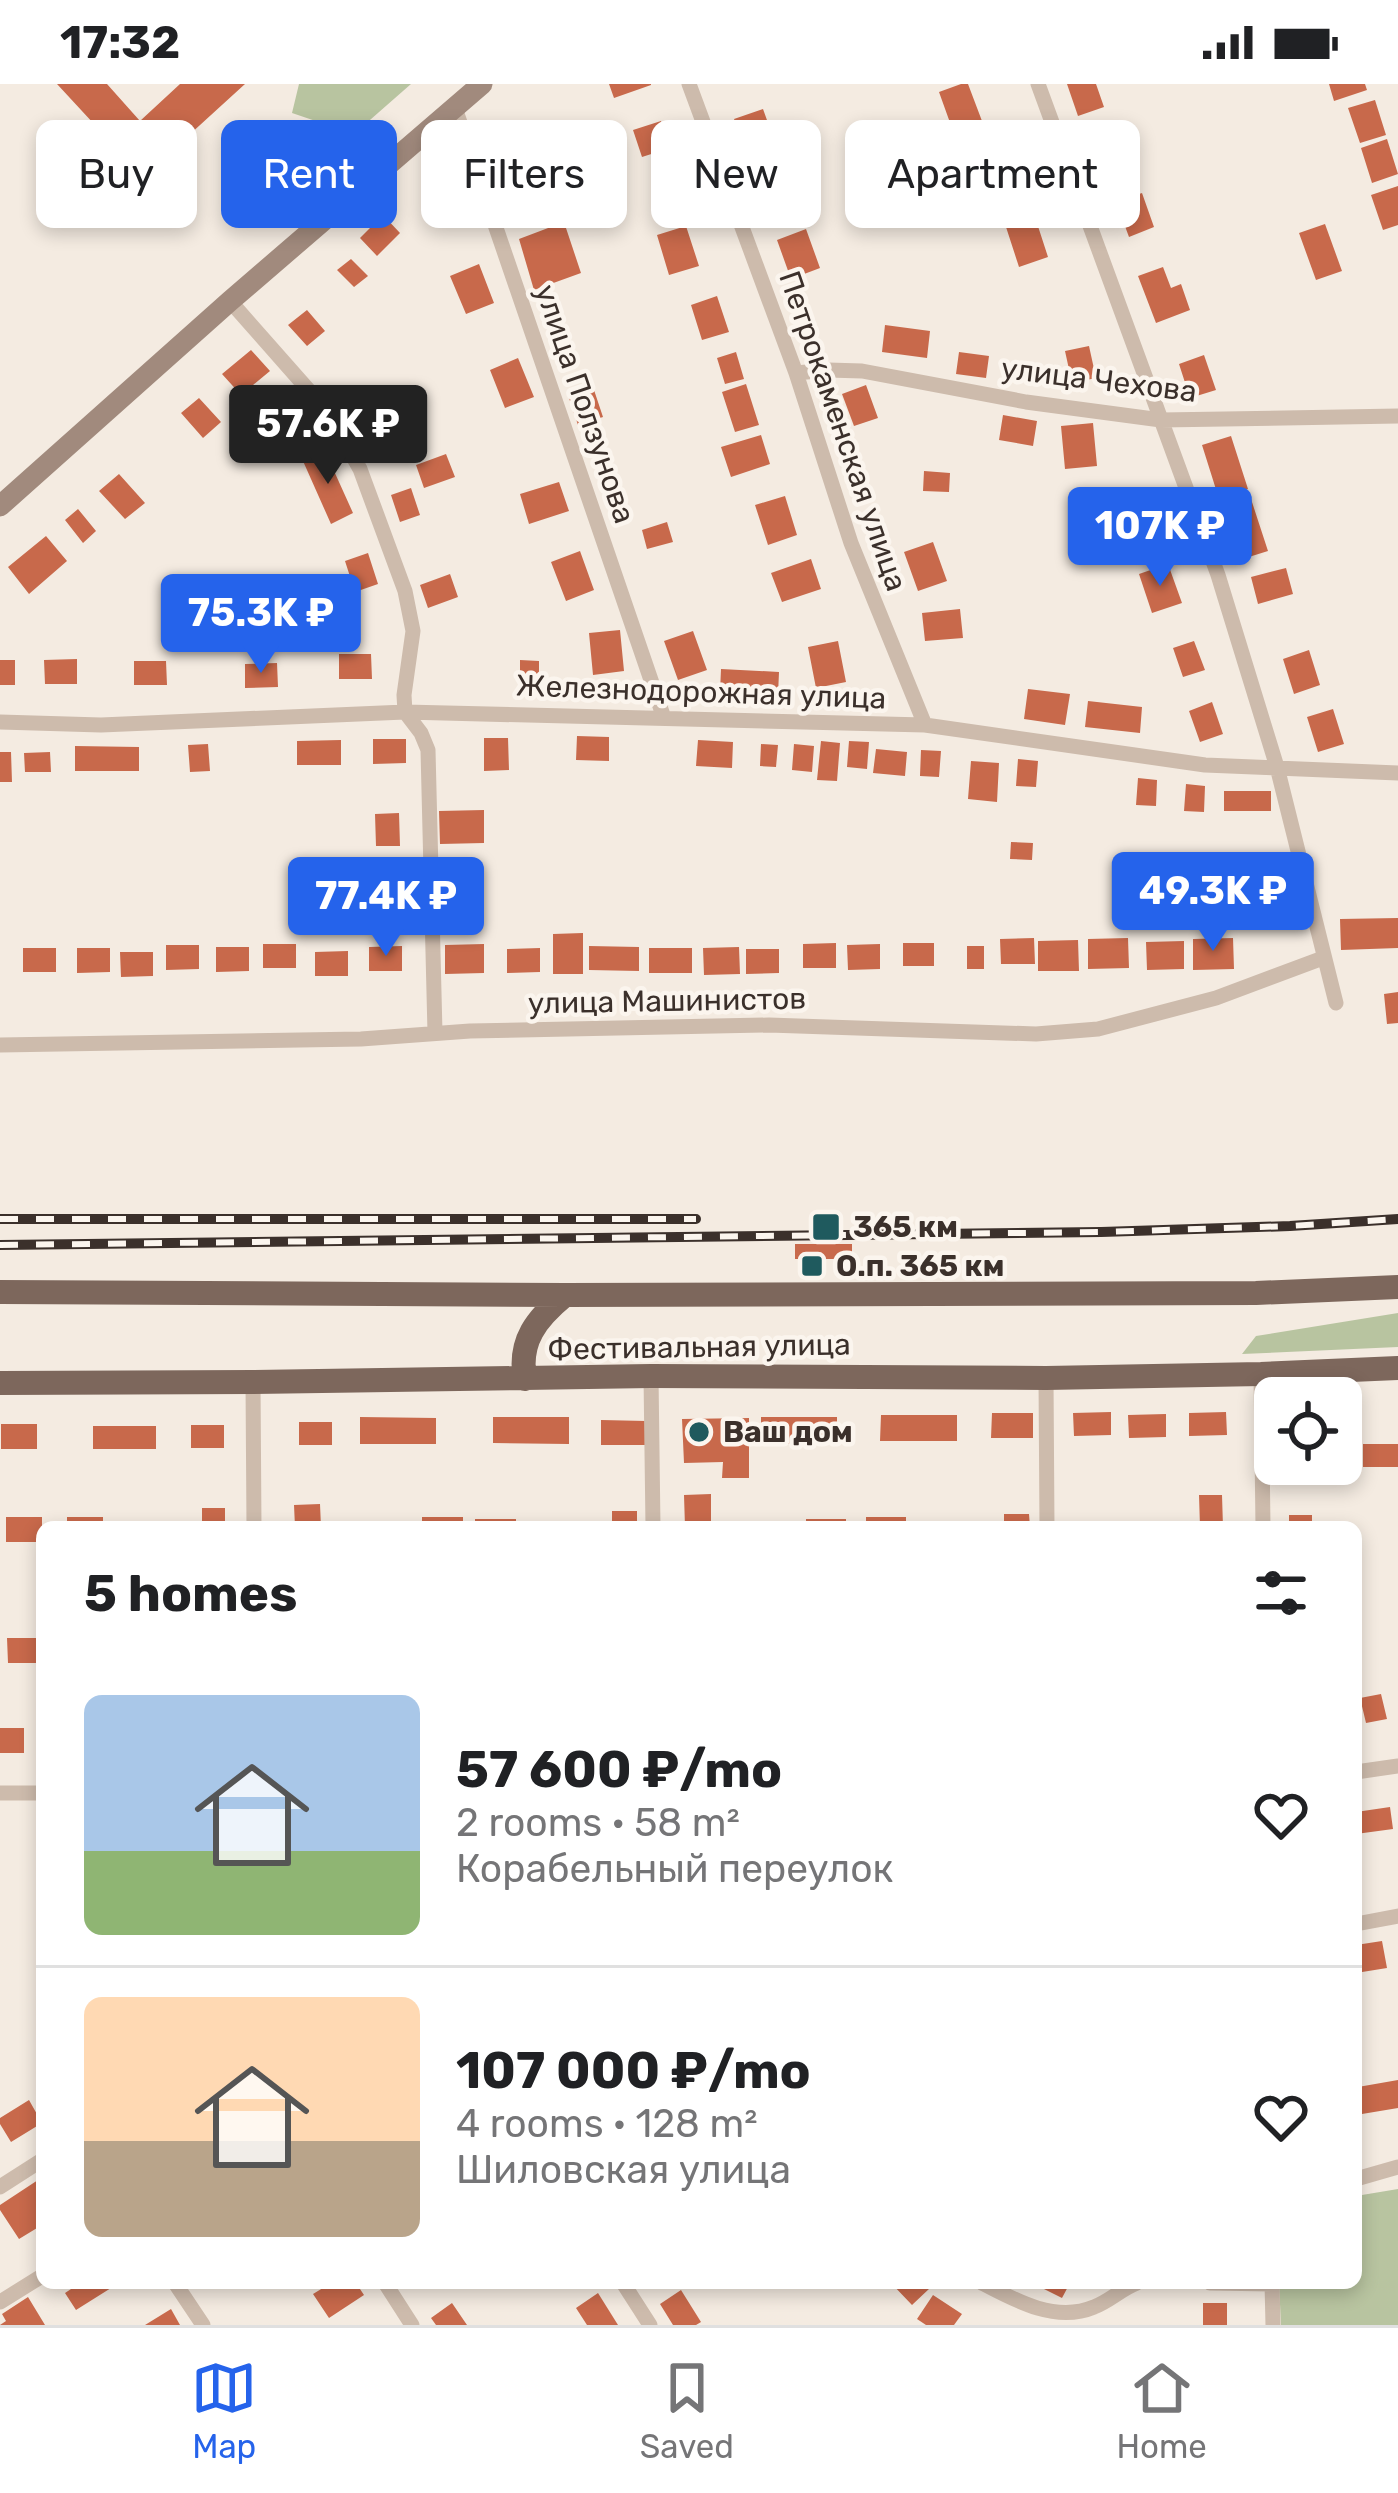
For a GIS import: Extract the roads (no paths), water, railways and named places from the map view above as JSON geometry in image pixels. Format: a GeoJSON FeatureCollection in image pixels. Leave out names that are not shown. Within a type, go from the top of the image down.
{"type":"FeatureCollection","features":[{"type":"Feature","properties":{"kind":"main road"},"geometry":{"type":"LineString","coordinates":[[0,506],[482,84]]}},
{"type":"Feature","properties":{"kind":"main road","name":"Фестивальная улица"},"geometry":{"type":"LineString","coordinates":[[0,1292],[1256,1293],[1398,1287]]}},
{"type":"Feature","properties":{"kind":"main road"},"geometry":{"type":"LineString","coordinates":[[525,1379],[522,1364],[531,1329],[565,1295]]}},
{"type":"Feature","properties":{"kind":"main road","name":"Фестивальная улица"},"geometry":{"type":"LineString","coordinates":[[0,1383],[651,1376],[1046,1378],[1398,1368]]}},
{"type":"Feature","properties":{"kind":"street","name":"Петрокаменская улица"},"geometry":{"type":"LineString","coordinates":[[689,84],[796,373],[851,543],[925,725]]}},
{"type":"Feature","properties":{"kind":"street"},"geometry":{"type":"LineString","coordinates":[[1038,84],[1218,574],[1277,767],[1336,1004]]}},
{"type":"Feature","properties":{"kind":"street","name":"улица Ползунова"},"geometry":{"type":"LineString","coordinates":[[455,108],[664,718]]}},
{"type":"Feature","properties":{"kind":"street"},"geometry":{"type":"LineString","coordinates":[[230,301],[327,411],[360,469],[406,591],[413,632],[405,712],[428,750],[435,1033]]}},
{"type":"Feature","properties":{"kind":"street","name":"улица Чехова"},"geometry":{"type":"LineString","coordinates":[[796,373],[862,371],[1026,402],[1160,420],[1398,416]]}},
{"type":"Feature","properties":{"kind":"street","name":"Железнодорожная улица"},"geometry":{"type":"LineString","coordinates":[[0,722],[101,725],[405,712],[925,725],[1205,765],[1398,773]]}},
{"type":"Feature","properties":{"kind":"street","name":"улица Машинистов"},"geometry":{"type":"LineString","coordinates":[[0,1045],[361,1040],[435,1033],[770,1025],[1057,1032],[1098,1029],[1216,998],[1323,958]]}},
{"type":"Feature","properties":{"kind":"street"},"geometry":{"type":"LineString","coordinates":[[1262,1374],[1263,1521]]}},
{"type":"Feature","properties":{"kind":"street"},"geometry":{"type":"LineString","coordinates":[[651,1376],[653,1521]]}},
{"type":"Feature","properties":{"kind":"street"},"geometry":{"type":"LineString","coordinates":[[1046,1378],[1047,1521]]}},
{"type":"Feature","properties":{"kind":"street"},"geometry":{"type":"LineString","coordinates":[[254,1382],[254,1521]]}},
{"type":"Feature","properties":{"kind":"street"},"geometry":{"type":"LineString","coordinates":[[1362,1771],[1398,1766]]}},
{"type":"Feature","properties":{"kind":"street"},"geometry":{"type":"LineString","coordinates":[[0,1793],[36,1793]]}},
{"type":"Feature","properties":{"kind":"street"},"geometry":{"type":"LineString","coordinates":[[1362,1923],[1398,1916]]}},
{"type":"Feature","properties":{"kind":"street"},"geometry":{"type":"LineString","coordinates":[[0,2188],[36,2164]]}},
{"type":"Feature","properties":{"kind":"street"},"geometry":{"type":"LineString","coordinates":[[1362,2177],[1398,2167]]}},
{"type":"Feature","properties":{"kind":"street"},"geometry":{"type":"LineString","coordinates":[[0,2302],[36,2280]]}},
{"type":"Feature","properties":{"kind":"street"},"geometry":{"type":"LineString","coordinates":[[179,2289],[203,2325]]}},
{"type":"Feature","properties":{"kind":"street"},"geometry":{"type":"LineString","coordinates":[[389,2289],[412,2325]]}},
{"type":"Feature","properties":{"kind":"street"},"geometry":{"type":"LineString","coordinates":[[626,2289],[650,2325]]}},
{"type":"Feature","properties":{"kind":"street"},"geometry":{"type":"LineString","coordinates":[[994,2289],[1021,2302],[1065,2313],[1101,2305],[1124,2289]]}},
{"type":"Feature","properties":{"kind":"street"},"geometry":{"type":"LineString","coordinates":[[1272,2289],[1273,2325]]}},
{"type":"Feature","properties":{"kind":"railway"},"geometry":{"type":"LineString","coordinates":[[0,1219],[696,1219]]}},
{"type":"Feature","properties":{"kind":"railway"},"geometry":{"type":"LineString","coordinates":[[0,1245],[1101,1232],[1398,1219]]}},
{"type":"Feature","properties":{"kind":"place","name":"365 км"},"geometry":{"type":"Point","coordinates":[826,1227]}},
{"type":"Feature","properties":{"kind":"place","name":"О.п. 365 км"},"geometry":{"type":"Point","coordinates":[812,1266]}},
{"type":"Feature","properties":{"kind":"place","name":"Ваш дом"},"geometry":{"type":"Point","coordinates":[699,1432]}}]}
